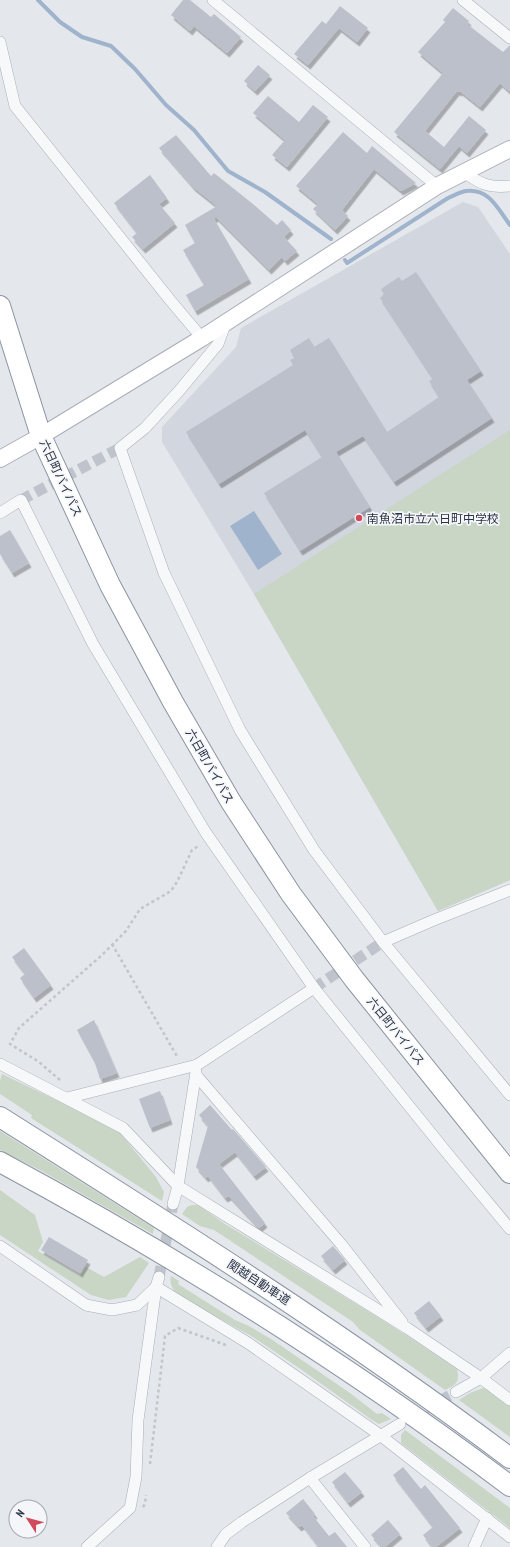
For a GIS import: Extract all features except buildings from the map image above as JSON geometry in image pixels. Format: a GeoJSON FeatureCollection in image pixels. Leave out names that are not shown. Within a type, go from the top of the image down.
{"type":"FeatureCollection","features":[{"type":"Feature","properties":{"kind":"highway","name":"六日町バイパス"},"geometry":{"type":"LineString","coordinates":[[0,306],[41,436],[110,585],[173,702],[231,802],[291,894],[354,979],[510,1173]]}},
{"type":"Feature","properties":{"kind":"highway","name":"関越自動車道"},"geometry":{"type":"LineString","coordinates":[[0,1117],[280,1296],[375,1360],[510,1458]]}},
{"type":"Feature","properties":{"kind":"highway"},"geometry":{"type":"LineString","coordinates":[[0,1162],[117,1226],[270,1319],[363,1380],[510,1486]]}},
{"type":"Feature","properties":{"kind":"street"},"geometry":{"type":"LineString","coordinates":[[213,0],[437,186]]}},
{"type":"Feature","properties":{"kind":"street"},"geometry":{"type":"LineString","coordinates":[[463,0],[510,38]]}},
{"type":"Feature","properties":{"kind":"street"},"geometry":{"type":"LineString","coordinates":[[0,42],[4,86],[15,106],[202,338]]}},
{"type":"Feature","properties":{"kind":"street"},"geometry":{"type":"LineString","coordinates":[[0,459],[41,436],[202,338],[437,186],[510,149]]}},
{"type":"Feature","properties":{"kind":"street"},"geometry":{"type":"LineString","coordinates":[[464,172],[476,181],[494,187],[510,186]]}},
{"type":"Feature","properties":{"kind":"street"},"geometry":{"type":"LineString","coordinates":[[226,322],[218,344],[179,391],[145,428],[120,448],[164,573],[240,730],[314,850],[383,942],[510,1096]]}},
{"type":"Feature","properties":{"kind":"street"},"geometry":{"type":"LineString","coordinates":[[0,513],[21,500],[93,644],[206,833],[314,988],[446,1153],[510,1229]]}},
{"type":"Feature","properties":{"kind":"street"},"geometry":{"type":"LineString","coordinates":[[383,942],[510,890]]}},
{"type":"Feature","properties":{"kind":"street"},"geometry":{"type":"LineString","coordinates":[[173,1204],[178,1186],[196,1070],[314,988]]}},
{"type":"Feature","properties":{"kind":"street"},"geometry":{"type":"LineString","coordinates":[[0,1064],[123,1128],[178,1186],[407,1328],[481,1378],[510,1400]]}},
{"type":"Feature","properties":{"kind":"street"},"geometry":{"type":"LineString","coordinates":[[67,1098],[184,1067],[196,1070],[340,1244],[407,1328]]}},
{"type":"Feature","properties":{"kind":"street"},"geometry":{"type":"LineString","coordinates":[[0,1246],[86,1305],[112,1310],[137,1305],[157,1282]]}},
{"type":"Feature","properties":{"kind":"street"},"geometry":{"type":"LineString","coordinates":[[157,1282],[380,1435],[510,1537]]}},
{"type":"Feature","properties":{"kind":"street"},"geometry":{"type":"LineString","coordinates":[[87,1547],[130,1508],[136,1477],[138,1420],[157,1282]]}},
{"type":"Feature","properties":{"kind":"street"},"geometry":{"type":"LineString","coordinates":[[456,1392],[481,1378],[510,1353]]}},
{"type":"Feature","properties":{"kind":"street"},"geometry":{"type":"LineString","coordinates":[[217,1547],[226,1534],[310,1478],[400,1424]]}},
{"type":"Feature","properties":{"kind":"street"},"geometry":{"type":"LineString","coordinates":[[310,1478],[365,1547]]}},
{"type":"Feature","properties":{"kind":"street"},"geometry":{"type":"LineString","coordinates":[[474,1547],[487,1518]]}},
{"type":"Feature","properties":{"kind":"path"},"geometry":{"type":"LineString","coordinates":[[83,1094],[60,1081],[39,1062],[10,1044],[19,1028],[77,978],[112,944],[126,930],[140,909],[171,891],[177,882],[192,850],[200,846],[206,833]]}},
{"type":"Feature","properties":{"kind":"path"},"geometry":{"type":"LineString","coordinates":[[112,944],[184,1067]]}},
{"type":"Feature","properties":{"kind":"path"},"geometry":{"type":"LineString","coordinates":[[150,1466],[165,1336],[178,1328],[237,1349],[248,1343]]}},
{"type":"Feature","properties":{"kind":"path"},"geometry":{"type":"LineString","coordinates":[[130,1508],[138,1514],[145,1504],[147,1489]]}},
{"type":"Feature","properties":{"kind":"shaded area","name":"南魚沼市立六日町中学校"},"geometry":{"type":"Polygon","coordinates":[[[463,202],[478,207],[510,254],[510,880],[438,911],[254,594],[162,442],[162,427],[236,347],[241,328],[463,202]]]}},
{"type":"Feature","properties":{"kind":"green space"},"geometry":{"type":"Polygon","coordinates":[[[510,430],[510,880],[438,911],[254,594],[510,430]]]}},
{"type":"Feature","properties":{"kind":"green space"},"geometry":{"type":"Polygon","coordinates":[[[2,1074],[119,1132],[156,1177],[164,1192],[162,1201],[31,1118],[32,1115],[0,1094],[0,1081],[2,1074]]]}},
{"type":"Feature","properties":{"kind":"green space"},"geometry":{"type":"Polygon","coordinates":[[[0,1131],[154,1228],[153,1234],[40,1170],[0,1150],[0,1131]]]}},
{"type":"Feature","properties":{"kind":"green space"},"geometry":{"type":"Polygon","coordinates":[[[0,1190],[35,1215],[43,1242],[38,1251],[80,1276],[86,1267],[104,1277],[140,1257],[149,1263],[126,1297],[109,1300],[91,1295],[0,1235],[0,1190]]]}},
{"type":"Feature","properties":{"kind":"green space"},"geometry":{"type":"Polygon","coordinates":[[[198,1205],[225,1224],[386,1322],[457,1369],[458,1377],[454,1385],[445,1390],[360,1330],[353,1322],[214,1230],[200,1226],[182,1214],[187,1207],[198,1205]]]}},
{"type":"Feature","properties":{"kind":"green space"},"geometry":{"type":"Polygon","coordinates":[[[171,1276],[179,1281],[178,1284],[235,1320],[249,1326],[271,1339],[350,1393],[377,1414],[382,1413],[391,1419],[379,1424],[372,1420],[253,1337],[177,1295],[171,1284],[171,1276]]]}},
{"type":"Feature","properties":{"kind":"green space"},"geometry":{"type":"Polygon","coordinates":[[[483,1388],[490,1390],[510,1405],[510,1437],[459,1400],[470,1393],[483,1388]]]}},
{"type":"Feature","properties":{"kind":"green space"},"geometry":{"type":"Polygon","coordinates":[[[405,1430],[510,1508],[510,1528],[401,1443],[401,1435],[405,1430]]]}},
{"type":"Feature","properties":{"kind":"water"},"geometry":{"type":"Polygon","coordinates":[[[254,511],[282,554],[258,570],[230,526],[254,511]]]}},
{"type":"Feature","properties":{"kind":"waterway"},"geometry":{"type":"LineString","coordinates":[[38,0],[60,22],[82,37],[111,46],[135,69],[166,105],[194,130],[228,171],[265,192],[331,239]]}},
{"type":"Feature","properties":{"kind":"waterway"},"geometry":{"type":"LineString","coordinates":[[345,260],[347,263],[448,198],[466,191],[474,191],[487,196],[497,206],[510,225]]}},
{"type":"Feature","properties":{"kind":"tunnel"},"geometry":{"type":"LineString","coordinates":[[21,500],[120,448]]}},
{"type":"Feature","properties":{"kind":"tunnel"},"geometry":{"type":"LineString","coordinates":[[314,988],[383,942]]}},
{"type":"Feature","properties":{"kind":"tunnel"},"geometry":{"type":"LineString","coordinates":[[159,1277],[173,1204]]}},
{"type":"Feature","properties":{"kind":"tunnel"},"geometry":{"type":"LineString","coordinates":[[411,1417],[456,1392]]}},
{"type":"Feature","properties":{"kind":"place","name":"南魚沼市立六日町中学校"},"geometry":{"type":"Point","coordinates":[359,518]}}]}
